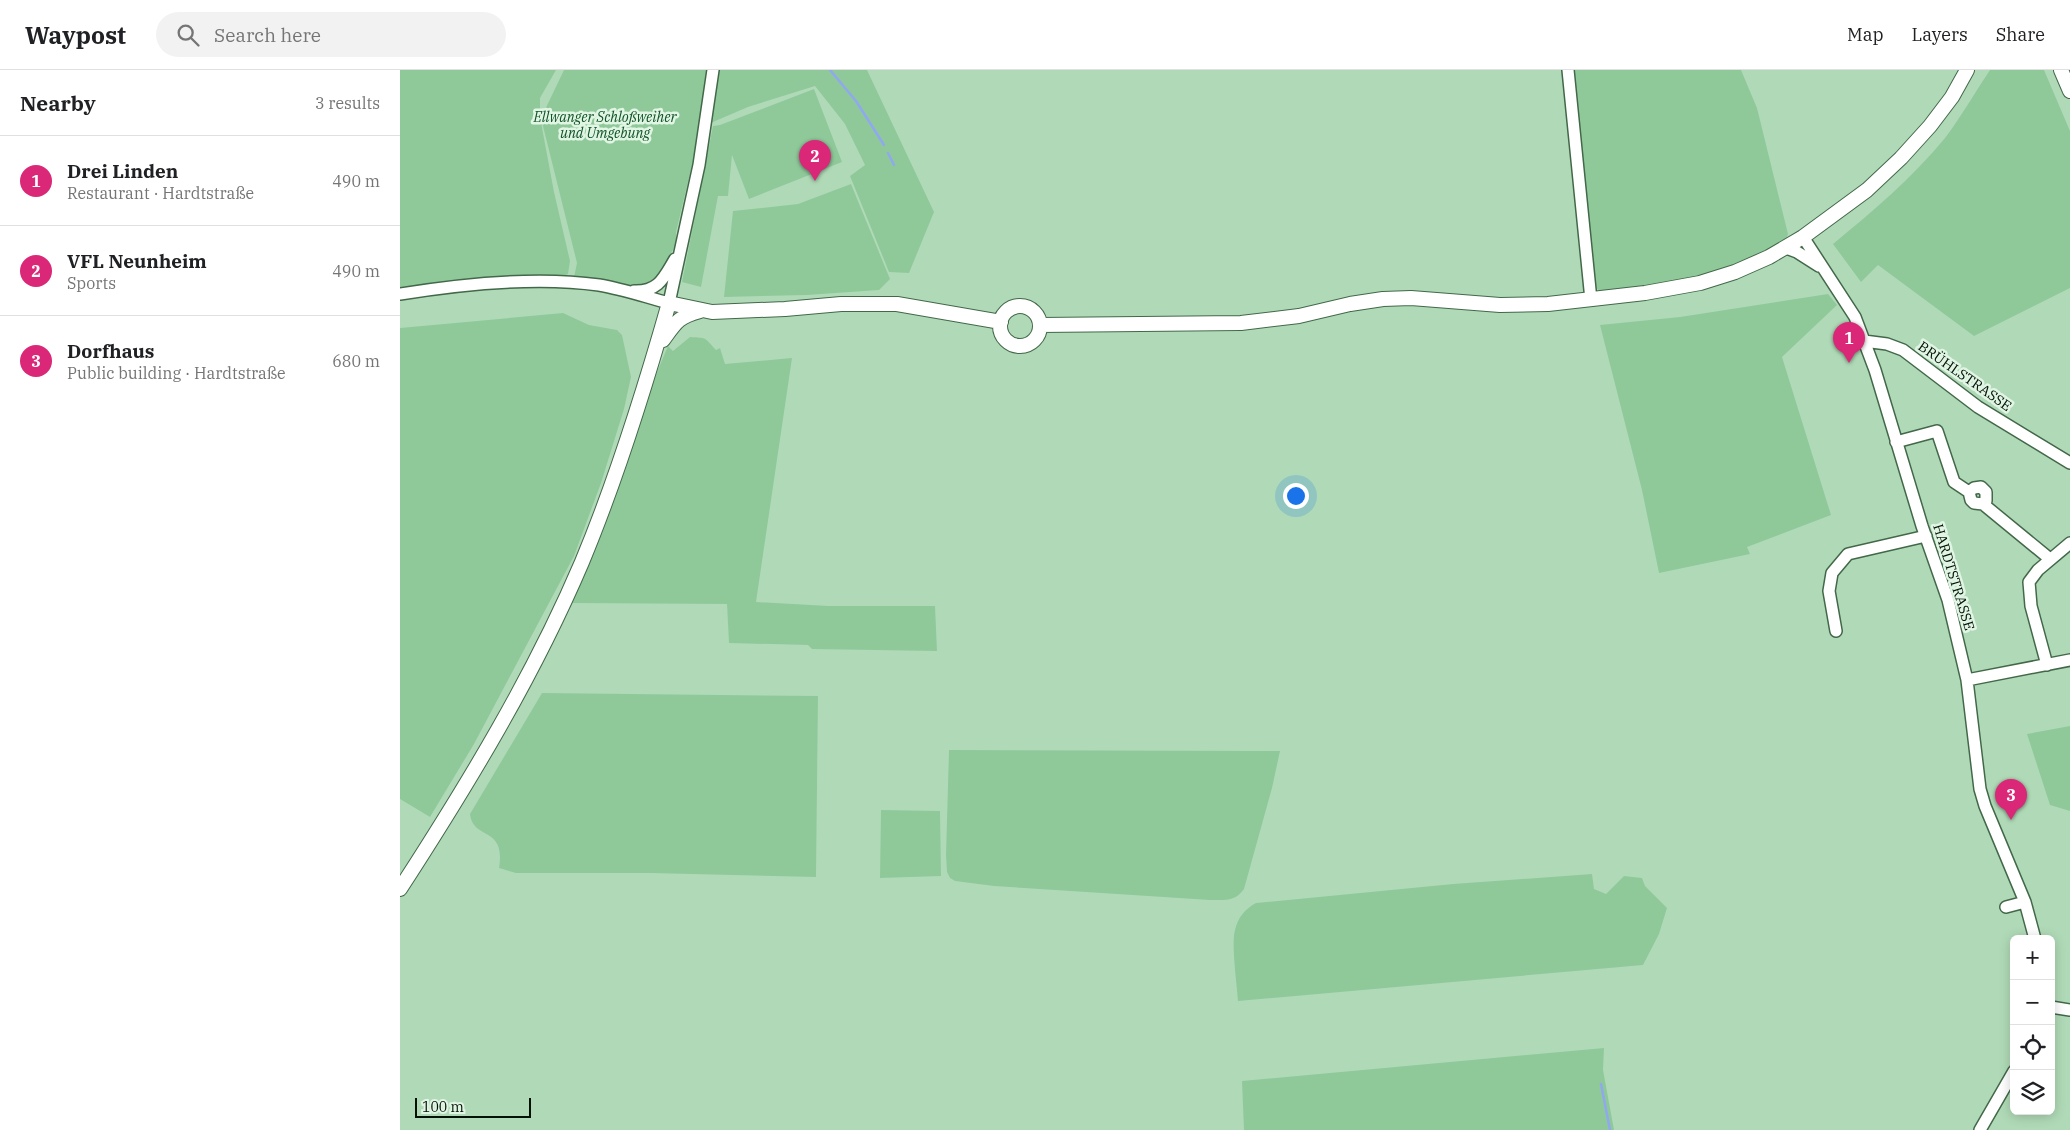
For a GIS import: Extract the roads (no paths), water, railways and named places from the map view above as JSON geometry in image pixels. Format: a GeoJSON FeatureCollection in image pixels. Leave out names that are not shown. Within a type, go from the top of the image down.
{"type":"FeatureCollection","features":[{"type":"Feature","properties":{"kind":"main road"},"geometry":{"type":"LineString","coordinates":[[1040,325],[1241,323],[1299,316],[1350,304],[1383,299],[1411,298],[1500,305],[1548,304],[1645,293],[1700,283],[1735,272],[1786,248],[1867,190],[1901,158],[1930,126],[1952,97],[1966,70]]}},
{"type":"Feature","properties":{"kind":"main road"},"geometry":{"type":"LineString","coordinates":[[2061,70],[2070,91]]}},
{"type":"Feature","properties":{"kind":"main road"},"geometry":{"type":"LineString","coordinates":[[400,889],[474,772],[506,715],[549,633],[582,563],[640,404],[669,303],[702,311]]}},
{"type":"Feature","properties":{"kind":"main road"},"geometry":{"type":"LineString","coordinates":[[656,350],[674,323],[685,316],[702,311],[897,304],[1001,322]]}},
{"type":"Feature","properties":{"kind":"main road"},"geometry":{"type":"LineString","coordinates":[[1020,306],[1032,310],[1038,317],[1040,325],[1034,339],[1021,346],[1011,344],[1004,337],[1001,322],[1008,311],[1020,306]]}},
{"type":"Feature","properties":{"kind":"street"},"geometry":{"type":"LineString","coordinates":[[400,294],[452,286],[546,282],[590,284],[622,290],[669,303],[699,165],[713,70]]}},
{"type":"Feature","properties":{"kind":"street"},"geometry":{"type":"LineString","coordinates":[[1568,70],[1591,300]]}},
{"type":"Feature","properties":{"kind":"street","name":"HARDTSTRASSE"},"geometry":{"type":"LineString","coordinates":[[1803,237],[1855,318],[1864,341],[1948,600],[1967,680],[1980,789],[1985,806],[2025,902],[2034,935]]}},
{"type":"Feature","properties":{"kind":"street"},"geometry":{"type":"LineString","coordinates":[[622,290],[643,291],[661,282],[682,247]]}},
{"type":"Feature","properties":{"kind":"street"},"geometry":{"type":"LineString","coordinates":[[1786,248],[1797,252],[1823,269]]}},
{"type":"Feature","properties":{"kind":"street","name":"BRÜHLSTRASSE"},"geometry":{"type":"LineString","coordinates":[[1864,341],[1886,344],[1902,350],[1978,407],[2070,463]]}},
{"type":"Feature","properties":{"kind":"street"},"geometry":{"type":"LineString","coordinates":[[1896,442],[1937,431],[1954,482],[1969,492],[1974,503],[1983,504],[2050,559]]}},
{"type":"Feature","properties":{"kind":"street"},"geometry":{"type":"LineString","coordinates":[[1836,631],[1829,592],[1832,573],[1848,554],[1926,536]]}},
{"type":"Feature","properties":{"kind":"street"},"geometry":{"type":"LineString","coordinates":[[2047,665],[2031,606],[2029,582],[2038,570],[2070,543]]}},
{"type":"Feature","properties":{"kind":"street"},"geometry":{"type":"LineString","coordinates":[[1967,680],[2070,660]]}},
{"type":"Feature","properties":{"kind":"street"},"geometry":{"type":"LineString","coordinates":[[2006,906],[2025,902]]}},
{"type":"Feature","properties":{"kind":"street"},"geometry":{"type":"LineString","coordinates":[[2055,1008],[2070,1010]]}},
{"type":"Feature","properties":{"kind":"street"},"geometry":{"type":"LineString","coordinates":[[1980,1130],[2010,1078]]}},
{"type":"Feature","properties":{"kind":"waterway"},"geometry":{"type":"LineString","coordinates":[[830,70],[856,101],[884,145]]}},
{"type":"Feature","properties":{"kind":"waterway"},"geometry":{"type":"LineString","coordinates":[[888,153],[894,165]]}},
{"type":"Feature","properties":{"kind":"waterway"},"geometry":{"type":"LineString","coordinates":[[1601,1084],[1610,1130]]}},
{"type":"Feature","properties":{"kind":"place","name":"VFL Neunheim"},"geometry":{"type":"Point","coordinates":[815,181]}},
{"type":"Feature","properties":{"kind":"place","name":"Drei Linden"},"geometry":{"type":"Point","coordinates":[1849,363]}},
{"type":"Feature","properties":{"kind":"place","name":"Dorfhaus"},"geometry":{"type":"Point","coordinates":[2011,820]}},
{"type":"Feature","properties":{"kind":"park label","name":"Ellwanger Schloßweiher und Umgebung"},"geometry":{"type":"Point","coordinates":[605,126]}}]}
